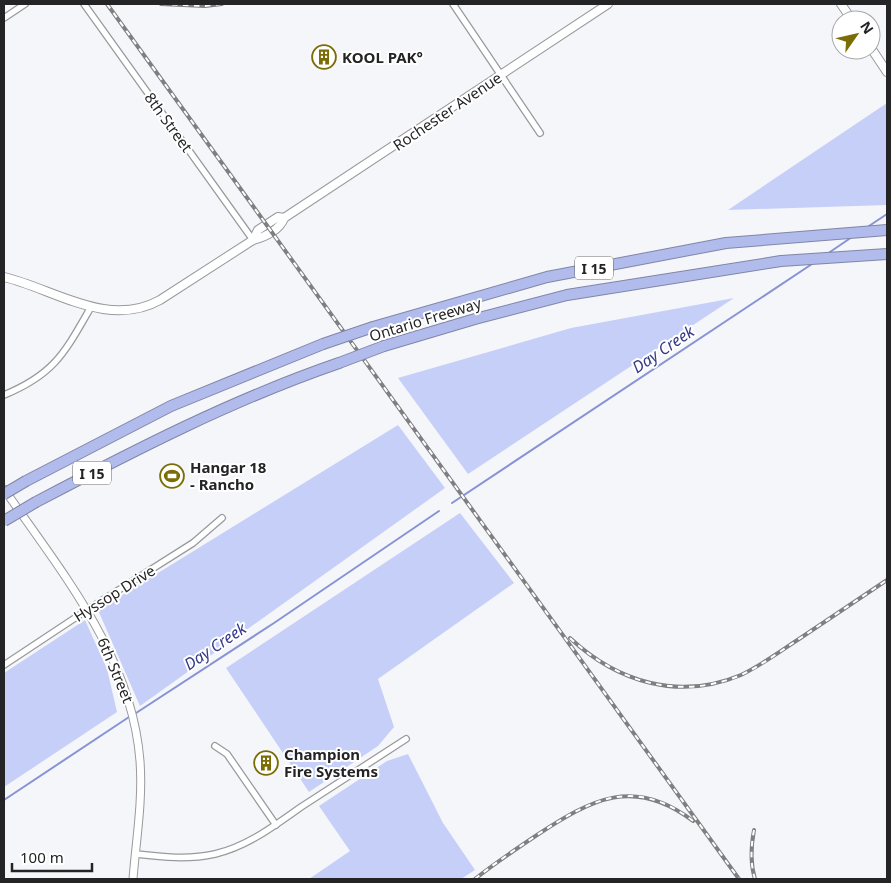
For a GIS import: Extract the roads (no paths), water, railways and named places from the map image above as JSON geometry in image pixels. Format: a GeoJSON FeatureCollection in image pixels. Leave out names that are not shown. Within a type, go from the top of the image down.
{"type":"FeatureCollection","features":[{"type":"Feature","properties":{"kind":"highway","name":"Ontario Freeway"},"geometry":{"type":"LineString","coordinates":[[4,494],[171,406],[323,344],[372,327],[547,277],[726,243],[887,230]]}},
{"type":"Feature","properties":{"kind":"highway","name":"Ontario Freeway"},"geometry":{"type":"LineString","coordinates":[[4,521],[36,502],[187,425],[296,378],[339,364],[384,346],[475,319],[567,295],[781,261],[858,254],[887,254]]}},
{"type":"Feature","properties":{"kind":"main road","name":"Rochester Avenue"},"geometry":{"type":"LineString","coordinates":[[4,277],[91,307],[127,310],[158,302],[253,240],[272,232],[282,224],[284,218],[608,4]]}},
{"type":"Feature","properties":{"kind":"main road"},"geometry":{"type":"LineString","coordinates":[[879,60],[887,72]]}},
{"type":"Feature","properties":{"kind":"street"},"geometry":{"type":"LineString","coordinates":[[4,18],[25,4]]}},
{"type":"Feature","properties":{"kind":"street","name":"8th Street"},"geometry":{"type":"LineString","coordinates":[[84,4],[253,240]]}},
{"type":"Feature","properties":{"kind":"street"},"geometry":{"type":"LineString","coordinates":[[453,4],[540,132]]}},
{"type":"Feature","properties":{"kind":"street"},"geometry":{"type":"LineString","coordinates":[[4,394],[30,382],[52,367],[91,307]]}},
{"type":"Feature","properties":{"kind":"street","name":"6th Street"},"geometry":{"type":"LineString","coordinates":[[4,489],[87,610],[108,646],[130,700],[136,730],[141,776],[134,879]]}},
{"type":"Feature","properties":{"kind":"street","name":"Hyssop Drive"},"geometry":{"type":"LineString","coordinates":[[4,664],[193,543],[222,518]]}},
{"type":"Feature","properties":{"kind":"street"},"geometry":{"type":"LineString","coordinates":[[136,854],[182,858],[210,855],[247,843],[406,739]]}},
{"type":"Feature","properties":{"kind":"street"},"geometry":{"type":"LineString","coordinates":[[215,746],[227,754],[276,825]]}},
{"type":"Feature","properties":{"kind":"waterway","name":"Day Creek"},"geometry":{"type":"LineString","coordinates":[[866,228],[887,214]]}},
{"type":"Feature","properties":{"kind":"waterway","name":"Day Creek"},"geometry":{"type":"LineString","coordinates":[[827,254],[852,237]]}},
{"type":"Feature","properties":{"kind":"waterway","name":"Day Creek"},"geometry":{"type":"LineString","coordinates":[[452,503],[812,264]]}},
{"type":"Feature","properties":{"kind":"waterway","name":"Day Creek"},"geometry":{"type":"LineString","coordinates":[[133,715],[274,623],[439,511]]}},
{"type":"Feature","properties":{"kind":"waterway","name":"Day Creek"},"geometry":{"type":"LineString","coordinates":[[4,800],[129,717]]}},
{"type":"Feature","properties":{"kind":"railway"},"geometry":{"type":"LineString","coordinates":[[107,4],[739,879]]}},
{"type":"Feature","properties":{"kind":"railway"},"geometry":{"type":"LineString","coordinates":[[161,4],[205,6],[222,4]]}},
{"type":"Feature","properties":{"kind":"railway"},"geometry":{"type":"LineString","coordinates":[[570,638],[608,666],[628,676],[650,683],[672,686],[718,683],[757,667],[887,580]]}},
{"type":"Feature","properties":{"kind":"railway"},"geometry":{"type":"LineString","coordinates":[[475,879],[557,822],[595,803],[632,796],[651,799],[672,807],[693,821]]}},
{"type":"Feature","properties":{"kind":"railway"},"geometry":{"type":"LineString","coordinates":[[754,830],[752,867],[755,879]]}},
{"type":"Feature","properties":{"kind":"place","name":"KOOL PAK°"},"geometry":{"type":"Point","coordinates":[324,57]}},
{"type":"Feature","properties":{"kind":"place","name":"Hangar 18 - Rancho"},"geometry":{"type":"Point","coordinates":[172,476]}},
{"type":"Feature","properties":{"kind":"place","name":"Champion Fire Systems"},"geometry":{"type":"Point","coordinates":[266,763]}}]}
